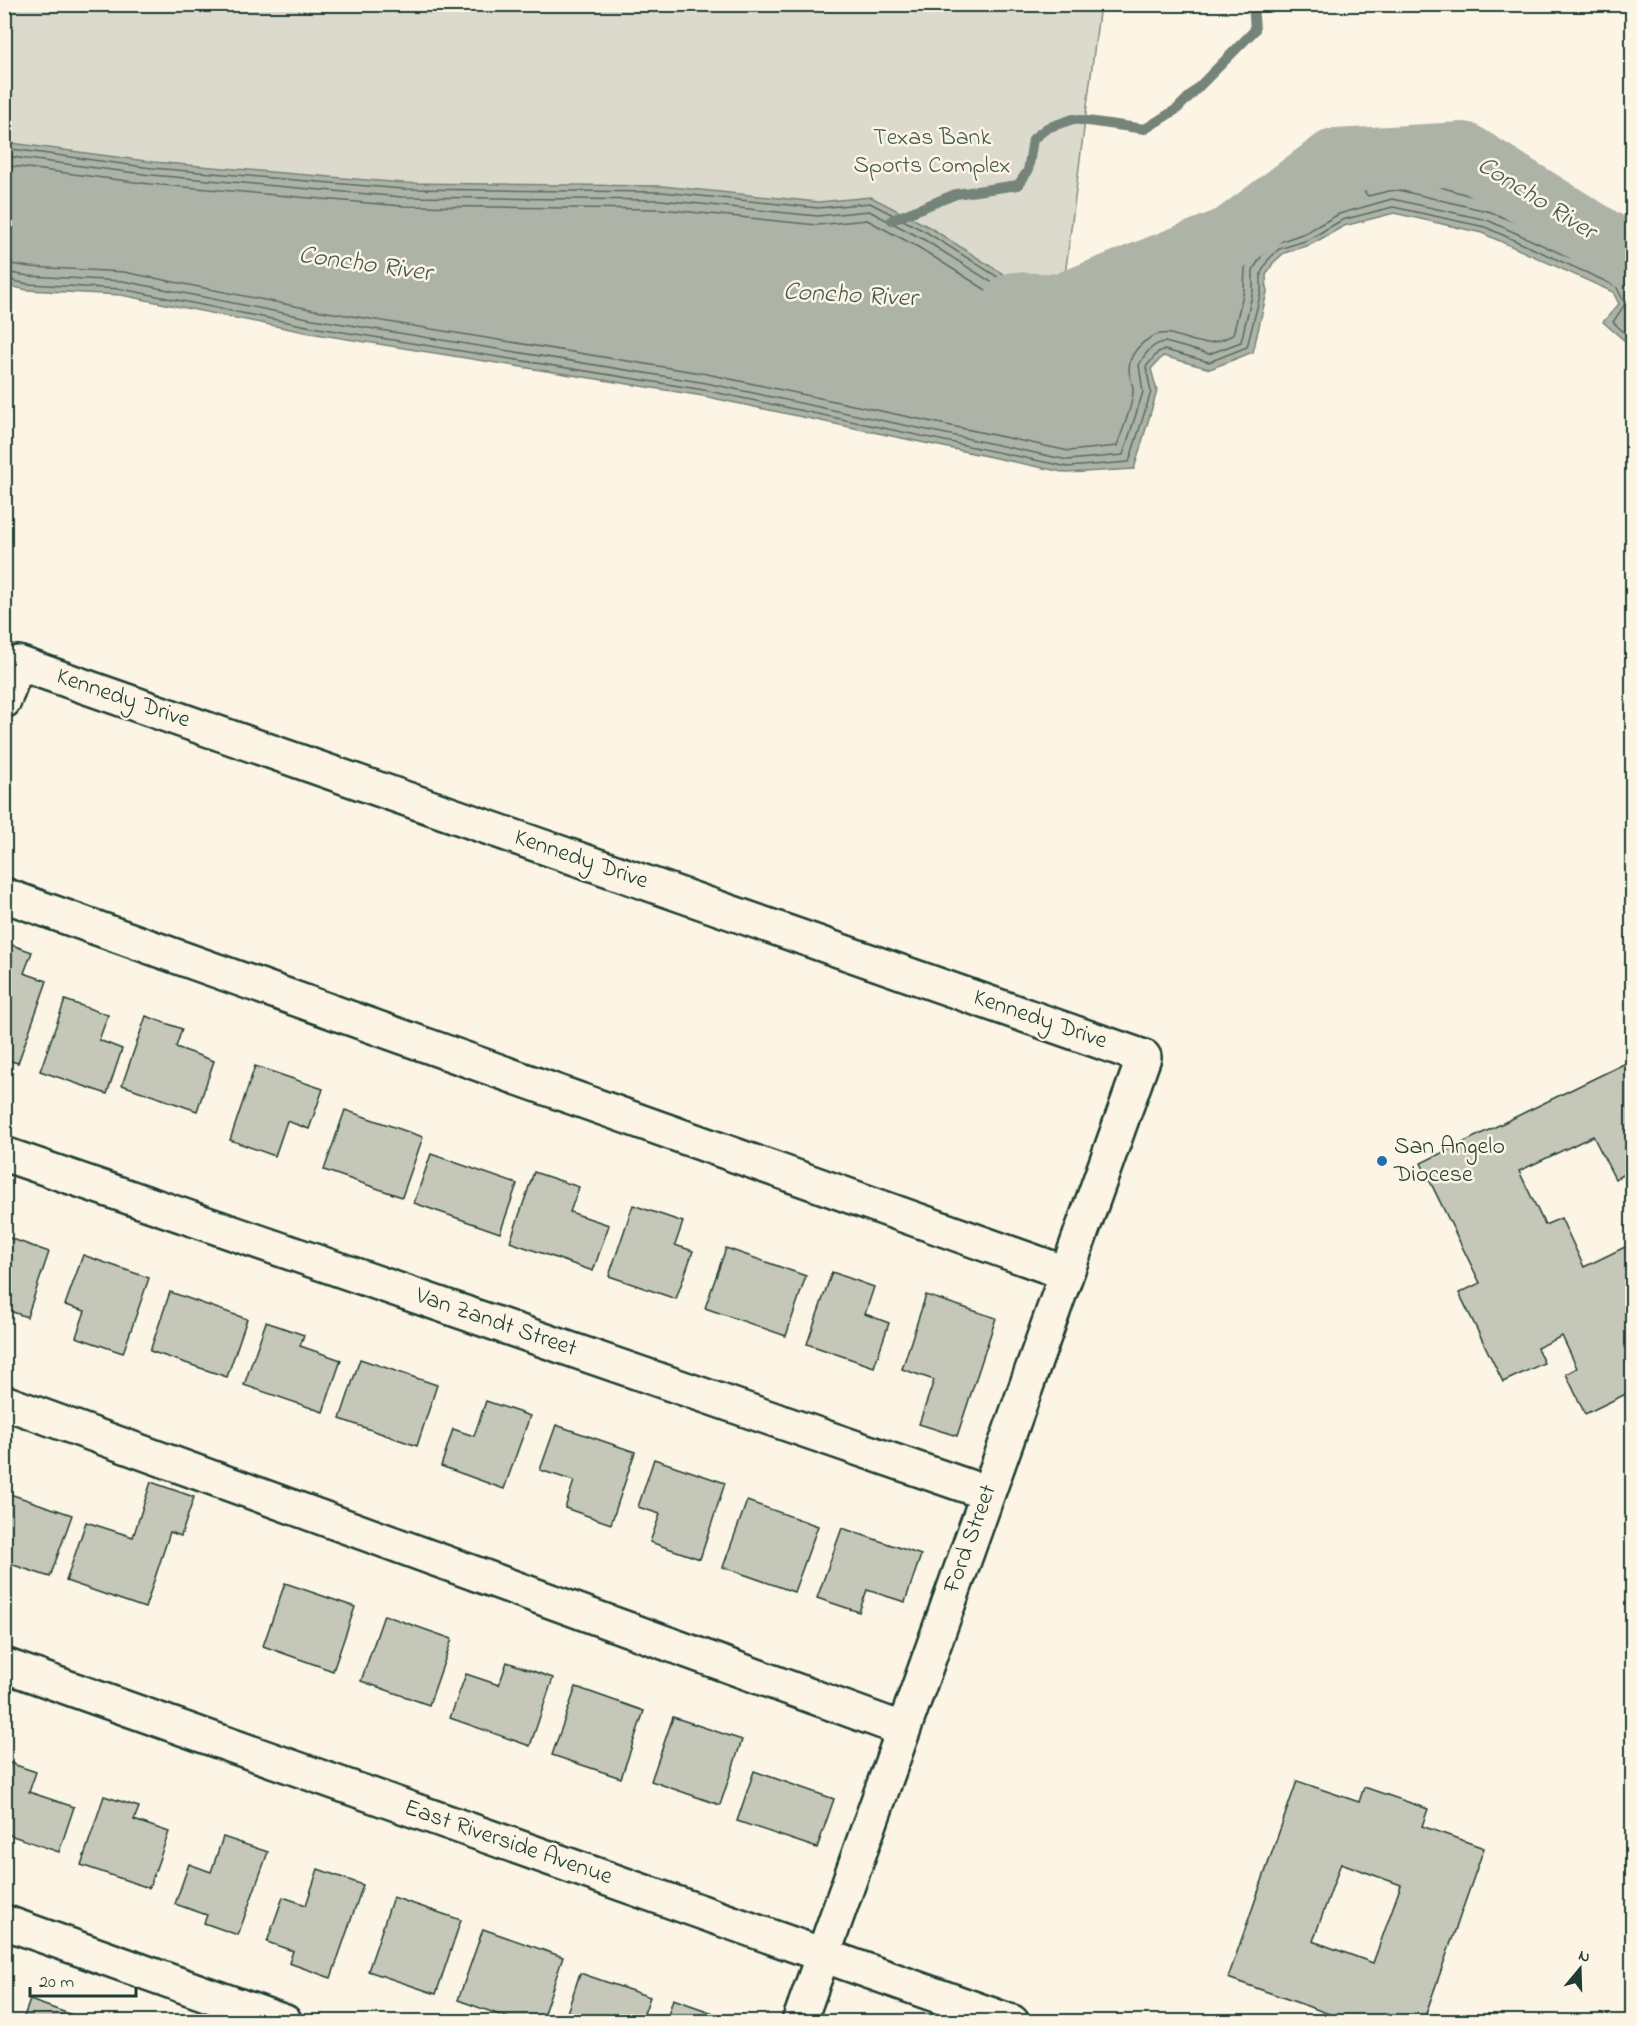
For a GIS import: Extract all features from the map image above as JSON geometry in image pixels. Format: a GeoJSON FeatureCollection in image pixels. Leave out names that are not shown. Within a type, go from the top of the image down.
{"type":"FeatureCollection","features":[{"type":"Feature","properties":{"kind":"street","name":"Kennedy Drive"},"geometry":{"type":"LineString","coordinates":[[4,701],[18,663],[1144,1057]]}},
{"type":"Feature","properties":{"kind":"street"},"geometry":{"type":"LineString","coordinates":[[4,895],[1066,1273]]}},
{"type":"Feature","properties":{"kind":"street","name":"Ford Street"},"geometry":{"type":"LineString","coordinates":[[799,2022],[821,1954],[1144,1057]]}},
{"type":"Feature","properties":{"kind":"street","name":"Van Zandt Street"},"geometry":{"type":"LineString","coordinates":[[4,1154],[987,1492]]}},
{"type":"Feature","properties":{"kind":"street"},"geometry":{"type":"LineString","coordinates":[[4,1402],[902,1729]]}},
{"type":"Feature","properties":{"kind":"street","name":"East Riverside Avenue"},"geometry":{"type":"LineString","coordinates":[[4,1665],[1012,2022]]}},
{"type":"Feature","properties":{"kind":"street"},"geometry":{"type":"LineString","coordinates":[[4,1922],[285,2022]]}},
{"type":"Feature","properties":{"kind":"green space","name":"Texas Bank Sports Complex"},"geometry":{"type":"Polygon","coordinates":[[[4,5],[1100,5],[1061,306],[5,205],[4,5]]]}},
{"type":"Feature","properties":{"kind":"water"},"geometry":{"type":"Polygon","coordinates":[[[4,142],[153,162],[403,183],[662,186],[818,202],[871,197],[929,227],[1036,295],[1118,289],[1261,211],[1385,158],[1438,162],[1516,186],[1632,239],[1632,347],[1603,322],[1619,304],[1613,292],[1482,233],[1394,213],[1344,226],[1310,245],[1284,253],[1273,263],[1266,275],[1267,292],[1253,352],[1210,369],[1163,356],[1151,369],[1157,391],[1134,469],[1067,473],[703,396],[310,333],[121,295],[27,290],[5,285],[4,142]]]}},
{"type":"Feature","properties":{"kind":"building"},"geometry":{"type":"Polygon","coordinates":[[[9,944],[32,952],[24,973],[47,981],[18,1063],[4,1059],[4,956],[9,944]]]}},
{"type":"Feature","properties":{"kind":"building"},"geometry":{"type":"Polygon","coordinates":[[[65,1000],[108,1015],[99,1040],[122,1049],[107,1094],[40,1071],[65,1000]]]}},
{"type":"Feature","properties":{"kind":"building"},"geometry":{"type":"Polygon","coordinates":[[[146,1016],[182,1029],[176,1047],[214,1061],[197,1111],[122,1085],[146,1016]]]}},
{"type":"Feature","properties":{"kind":"building"},"geometry":{"type":"Polygon","coordinates":[[[1632,1060],[1632,1170],[1615,1179],[1593,1136],[1519,1171],[1545,1225],[1561,1218],[1584,1267],[1629,1245],[1632,1252],[1632,1391],[1585,1414],[1566,1374],[1577,1368],[1562,1336],[1537,1348],[1544,1363],[1503,1382],[1459,1293],[1480,1283],[1421,1163],[1632,1060]]]}},
{"type":"Feature","properties":{"kind":"building"},"geometry":{"type":"Polygon","coordinates":[[[255,1066],[323,1089],[309,1129],[287,1121],[275,1156],[230,1140],[255,1066]]]}},
{"type":"Feature","properties":{"kind":"building"},"geometry":{"type":"Polygon","coordinates":[[[345,1110],[423,1137],[402,1197],[324,1170],[345,1110]]]}},
{"type":"Feature","properties":{"kind":"building"},"geometry":{"type":"Polygon","coordinates":[[[431,1154],[517,1184],[500,1233],[414,1203],[431,1154]]]}},
{"type":"Feature","properties":{"kind":"building"},"geometry":{"type":"Polygon","coordinates":[[[534,1172],[579,1187],[570,1212],[609,1225],[593,1271],[510,1242],[534,1172]]]}},
{"type":"Feature","properties":{"kind":"building"},"geometry":{"type":"Polygon","coordinates":[[[633,1205],[683,1222],[675,1245],[693,1251],[676,1299],[609,1276],[633,1205]]]}},
{"type":"Feature","properties":{"kind":"building"},"geometry":{"type":"Polygon","coordinates":[[[4,1236],[49,1252],[27,1317],[4,1309],[4,1236]]]}},
{"type":"Feature","properties":{"kind":"building"},"geometry":{"type":"Polygon","coordinates":[[[726,1248],[806,1276],[786,1336],[705,1308],[726,1248]]]}},
{"type":"Feature","properties":{"kind":"building"},"geometry":{"type":"Polygon","coordinates":[[[83,1255],[149,1278],[123,1353],[76,1337],[85,1311],[65,1305],[83,1255]]]}},
{"type":"Feature","properties":{"kind":"building"},"geometry":{"type":"Polygon","coordinates":[[[832,1272],[874,1287],[865,1314],[889,1323],[874,1367],[807,1344],[832,1272]]]}},
{"type":"Feature","properties":{"kind":"building"},"geometry":{"type":"Polygon","coordinates":[[[170,1292],[247,1319],[227,1377],[150,1351],[170,1292]]]}},
{"type":"Feature","properties":{"kind":"building"},"geometry":{"type":"Polygon","coordinates":[[[926,1295],[996,1318],[957,1436],[919,1424],[934,1380],[902,1369],[926,1295]]]}},
{"type":"Feature","properties":{"kind":"building"},"geometry":{"type":"Polygon","coordinates":[[[266,1322],[304,1335],[300,1346],[341,1360],[323,1412],[244,1385],[266,1322]]]}},
{"type":"Feature","properties":{"kind":"building"},"geometry":{"type":"Polygon","coordinates":[[[360,1359],[437,1385],[417,1446],[340,1419],[360,1359]]]}},
{"type":"Feature","properties":{"kind":"building"},"geometry":{"type":"Polygon","coordinates":[[[486,1401],[530,1416],[504,1489],[441,1466],[453,1429],[474,1436],[486,1401]]]}},
{"type":"Feature","properties":{"kind":"building"},"geometry":{"type":"Polygon","coordinates":[[[556,1425],[635,1452],[611,1524],[565,1508],[574,1481],[540,1470],[556,1425]]]}},
{"type":"Feature","properties":{"kind":"building"},"geometry":{"type":"Polygon","coordinates":[[[654,1459],[725,1483],[700,1559],[650,1542],[660,1514],[638,1507],[654,1459]]]}},
{"type":"Feature","properties":{"kind":"building"},"geometry":{"type":"Polygon","coordinates":[[[151,1482],[194,1497],[181,1536],[170,1532],[145,1608],[66,1581],[86,1522],[133,1537],[151,1482]]]}},
{"type":"Feature","properties":{"kind":"building"},"geometry":{"type":"Polygon","coordinates":[[[4,1492],[72,1515],[50,1577],[4,1562],[4,1492]]]}},
{"type":"Feature","properties":{"kind":"building"},"geometry":{"type":"Polygon","coordinates":[[[747,1501],[818,1526],[794,1592],[723,1567],[747,1501]]]}},
{"type":"Feature","properties":{"kind":"building"},"geometry":{"type":"Polygon","coordinates":[[[842,1528],[921,1555],[905,1602],[867,1590],[859,1612],[817,1598],[842,1528]]]}},
{"type":"Feature","properties":{"kind":"building"},"geometry":{"type":"Polygon","coordinates":[[[285,1583],[355,1607],[333,1671],[263,1646],[285,1583]]]}},
{"type":"Feature","properties":{"kind":"building"},"geometry":{"type":"Polygon","coordinates":[[[384,1615],[452,1639],[429,1705],[361,1681],[384,1615]]]}},
{"type":"Feature","properties":{"kind":"building"},"geometry":{"type":"Polygon","coordinates":[[[507,1662],[553,1678],[530,1746],[450,1718],[466,1674],[499,1685],[507,1662]]]}},
{"type":"Feature","properties":{"kind":"building"},"geometry":{"type":"Polygon","coordinates":[[[576,1687],[644,1711],[621,1778],[552,1755],[576,1687]]]}},
{"type":"Feature","properties":{"kind":"building"},"geometry":{"type":"Polygon","coordinates":[[[673,1717],[742,1740],[720,1805],[651,1781],[673,1717]]]}},
{"type":"Feature","properties":{"kind":"building"},"geometry":{"type":"Polygon","coordinates":[[[4,1761],[36,1772],[29,1792],[74,1807],[59,1852],[4,1833],[4,1761]]]}},
{"type":"Feature","properties":{"kind":"building"},"geometry":{"type":"Polygon","coordinates":[[[754,1771],[834,1799],[817,1848],[737,1821],[754,1771]]]}},
{"type":"Feature","properties":{"kind":"building"},"geometry":{"type":"Polygon","coordinates":[[[1297,1781],[1359,1802],[1364,1787],[1428,1809],[1422,1826],[1484,1848],[1423,2022],[1352,2022],[1228,1978],[1297,1781]],[[1341,1863],[1313,1941],[1373,1963],[1401,1885],[1341,1863]]]}},
{"type":"Feature","properties":{"kind":"building"},"geometry":{"type":"Polygon","coordinates":[[[104,1796],[139,1807],[134,1820],[169,1832],[149,1888],[81,1865],[104,1796]]]}},
{"type":"Feature","properties":{"kind":"building"},"geometry":{"type":"Polygon","coordinates":[[[223,1837],[268,1852],[238,1935],[204,1923],[207,1915],[175,1904],[189,1864],[211,1872],[223,1837]]]}},
{"type":"Feature","properties":{"kind":"building"},"geometry":{"type":"Polygon","coordinates":[[[318,1869],[363,1885],[331,1978],[289,1963],[293,1951],[267,1942],[283,1897],[306,1905],[318,1869]]]}},
{"type":"Feature","properties":{"kind":"building"},"geometry":{"type":"Polygon","coordinates":[[[393,1897],[461,1920],[436,1994],[368,1971],[393,1897]]]}},
{"type":"Feature","properties":{"kind":"building"},"geometry":{"type":"Polygon","coordinates":[[[483,1929],[563,1957],[541,2022],[520,2022],[458,2000],[483,1929]]]}},
{"type":"Feature","properties":{"kind":"building"},"geometry":{"type":"Polygon","coordinates":[[[580,1973],[650,1997],[641,2022],[564,2022],[580,1973]]]}},
{"type":"Feature","properties":{"kind":"building"},"geometry":{"type":"Polygon","coordinates":[[[673,1999],[739,2022],[666,2022],[673,1999]]]}},
{"type":"Feature","properties":{"kind":"building"},"geometry":{"type":"Polygon","coordinates":[[[30,2000],[92,2022],[22,2022],[30,2000]]]}},
{"type":"Feature","properties":{"kind":"waterway"},"geometry":{"type":"LineString","coordinates":[[892,220],[956,194],[1018,185],[1028,171],[1033,139],[1047,128],[1073,119],[1145,129],[1177,109],[1255,30],[1253,4]]}},
{"type":"Feature","properties":{"kind":"waterway","name":"Concho River"},"geometry":{"type":"LineString","coordinates":[[1015,304],[1061,306],[1232,238],[1335,161],[1463,154],[1632,259]]}},
{"type":"Feature","properties":{"kind":"place","name":"San Angelo Diocese"},"geometry":{"type":"Point","coordinates":[1382,1161]}}]}
